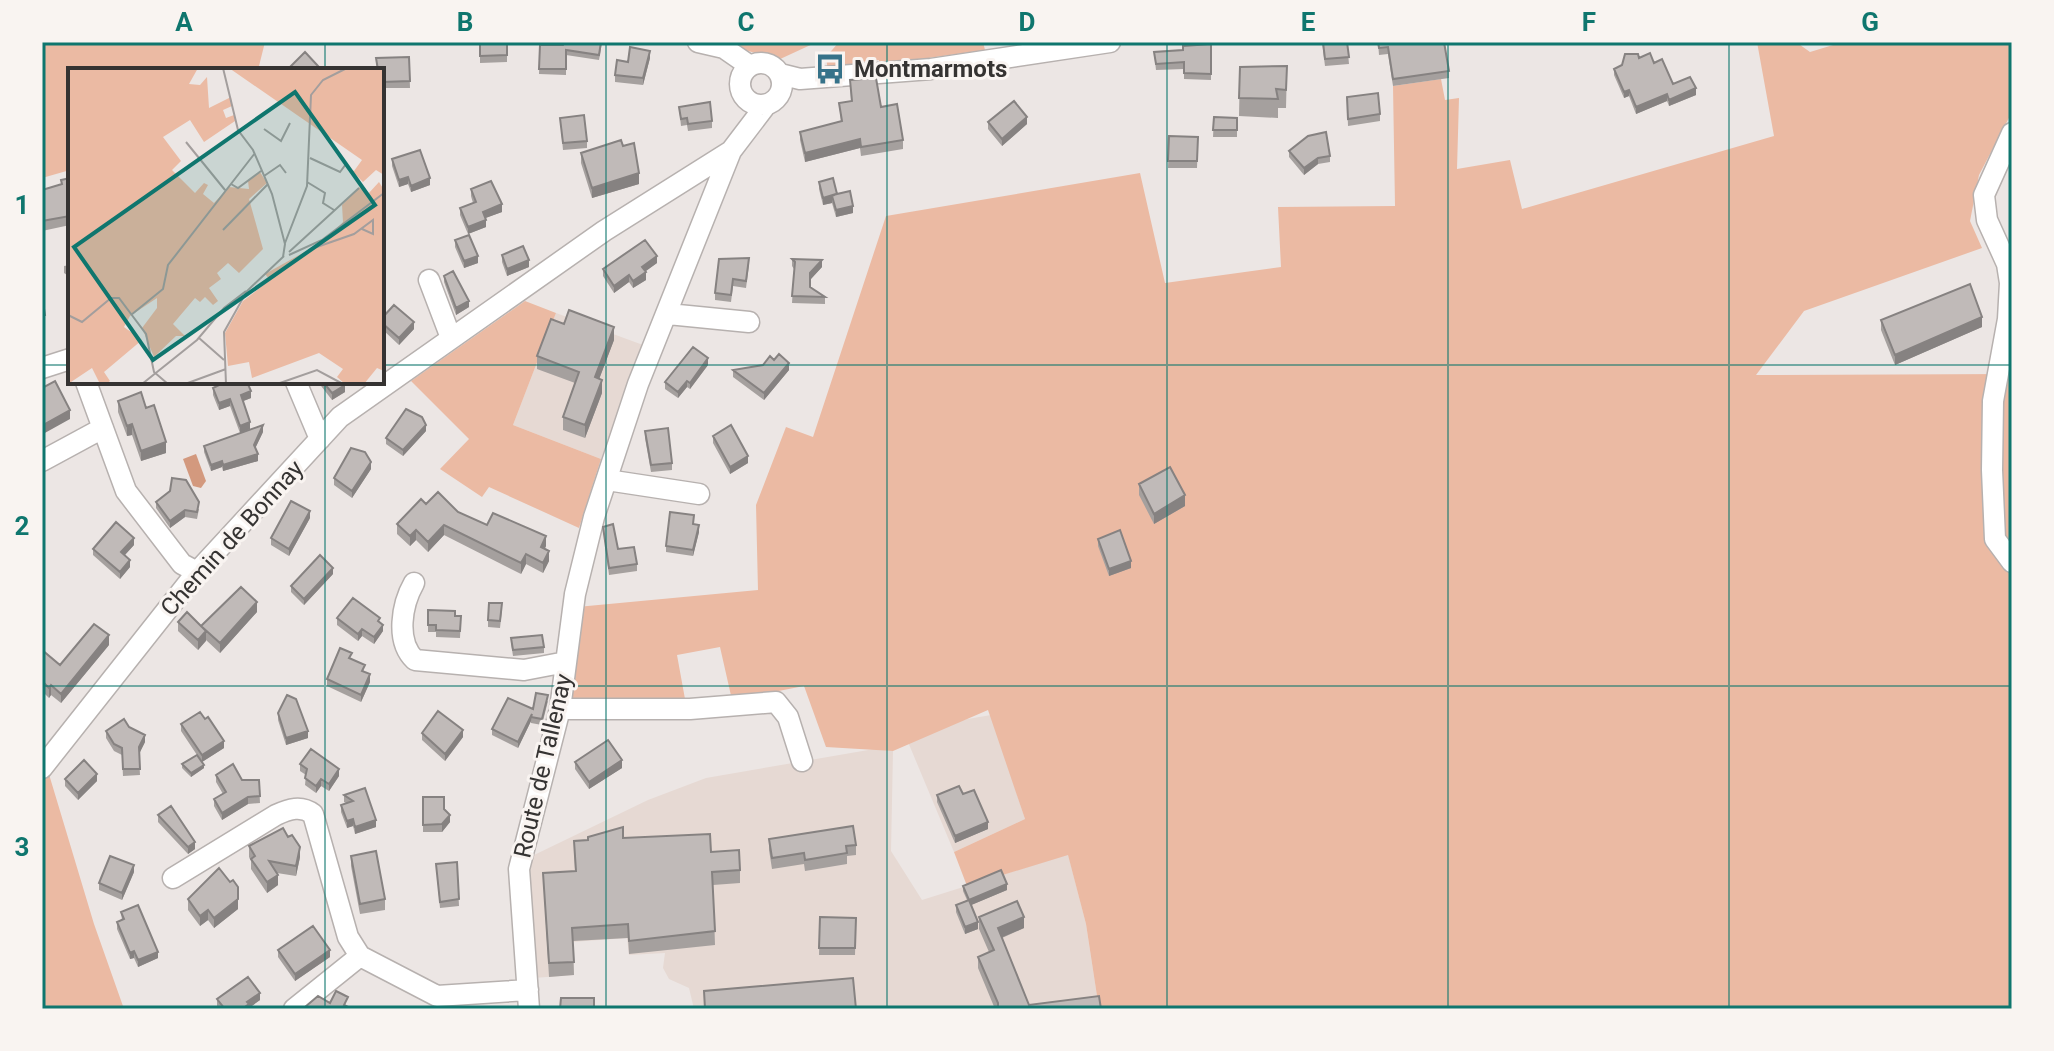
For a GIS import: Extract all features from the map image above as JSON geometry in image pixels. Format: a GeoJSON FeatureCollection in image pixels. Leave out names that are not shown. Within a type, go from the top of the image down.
{"type":"FeatureCollection","features":[{"type":"Feature","properties":{"kind":"street"},"geometry":{"type":"LineString","coordinates":[[698,42],[724,48],[750,66],[770,65],[787,80],[931,69],[1110,42]]}},
{"type":"Feature","properties":{"kind":"street"},"geometry":{"type":"LineString","coordinates":[[750,66],[742,75],[740,87],[757,104],[777,99],[787,80]]}},
{"type":"Feature","properties":{"kind":"street","name":"Route de Tallenay"},"geometry":{"type":"LineString","coordinates":[[528,1000],[519,869],[560,709],[575,594],[638,384],[731,151],[757,104]]}},
{"type":"Feature","properties":{"kind":"street"},"geometry":{"type":"LineString","coordinates":[[2012,133],[1984,195],[1987,220],[2007,264],[2010,283],[2008,319],[1995,383],[1995,539],[2012,562]]}},
{"type":"Feature","properties":{"kind":"street","name":"Chemin de Bonnay"},"geometry":{"type":"LineString","coordinates":[[42,768],[197,572],[340,417],[689,174],[731,151]]}},
{"type":"Feature","properties":{"kind":"street"},"geometry":{"type":"LineString","coordinates":[[429,280],[451,338]]}},
{"type":"Feature","properties":{"kind":"street"},"geometry":{"type":"LineString","coordinates":[[668,314],[749,322]]}},
{"type":"Feature","properties":{"kind":"street"},"geometry":{"type":"LineString","coordinates":[[42,368],[68,360]]}},
{"type":"Feature","properties":{"kind":"street"},"geometry":{"type":"LineString","coordinates":[[87,384],[126,491],[182,564],[197,572]]}},
{"type":"Feature","properties":{"kind":"street"},"geometry":{"type":"LineString","coordinates":[[297,384],[320,439]]}},
{"type":"Feature","properties":{"kind":"street"},"geometry":{"type":"LineString","coordinates":[[42,461],[103,428]]}},
{"type":"Feature","properties":{"kind":"street"},"geometry":{"type":"LineString","coordinates":[[607,480],[699,494]]}},
{"type":"Feature","properties":{"kind":"street"},"geometry":{"type":"LineString","coordinates":[[414,583],[405,606],[403,643],[415,660],[524,670],[566,662]]}},
{"type":"Feature","properties":{"kind":"street"},"geometry":{"type":"LineString","coordinates":[[560,709],[690,709],[776,702],[788,717],[802,761]]}},
{"type":"Feature","properties":{"kind":"street"},"geometry":{"type":"LineString","coordinates":[[173,878],[276,815],[291,808],[307,809],[313,814],[348,937],[360,956],[437,996],[528,1000]]}},
{"type":"Feature","properties":{"kind":"street"},"geometry":{"type":"LineString","coordinates":[[294,1009],[360,956]]}},
{"type":"Feature","properties":{"kind":"shaded area"},"geometry":{"type":"Polygon","coordinates":[[[42,42],[265,42],[258,68],[68,68],[68,171],[42,178],[42,42]]]}},
{"type":"Feature","properties":{"kind":"shaded area"},"geometry":{"type":"Polygon","coordinates":[[[719,42],[817,42],[778,60],[719,42]]]}},
{"type":"Feature","properties":{"kind":"shaded area"},"geometry":{"type":"Polygon","coordinates":[[[839,42],[983,42],[985,50],[879,65],[879,60],[861,62],[861,66],[828,71],[826,57],[839,42]]]}},
{"type":"Feature","properties":{"kind":"shaded area"},"geometry":{"type":"Polygon","coordinates":[[[1757,42],[1796,42],[1810,52],[1843,42],[1913,45],[2012,42],[2012,112],[1979,175],[1970,221],[1982,248],[1804,311],[1756,375],[2009,374],[2012,356],[2012,1009],[1099,1009],[1086,924],[1068,855],[967,886],[954,852],[1025,819],[988,710],[893,751],[826,747],[804,686],[732,700],[720,647],[677,655],[685,699],[571,702],[577,607],[758,590],[756,505],[786,427],[813,437],[886,216],[1140,173],[1165,283],[1281,267],[1278,207],[1395,206],[1393,86],[1441,79],[1445,100],[1459,98],[1457,169],[1510,160],[1522,209],[1774,136],[1757,42]]]}},
{"type":"Feature","properties":{"kind":"shaded area"},"geometry":{"type":"Polygon","coordinates":[[[525,301],[556,313],[513,425],[601,459],[579,528],[489,487],[482,497],[440,469],[469,439],[411,381],[525,301]]]}},
{"type":"Feature","properties":{"kind":"shaded area"},"geometry":{"type":"Polygon","coordinates":[[[556,313],[643,345],[601,459],[513,425],[556,313]]]}},
{"type":"Feature","properties":{"kind":"shaded area"},"geometry":{"type":"Polygon","coordinates":[[[196,454],[206,481],[201,488],[193,486],[183,459],[196,454]]]}},
{"type":"Feature","properties":{"kind":"shaded area"},"geometry":{"type":"Polygon","coordinates":[[[991,715],[1025,819],[954,852],[908,742],[962,720],[991,715]]]}},
{"type":"Feature","properties":{"kind":"shaded area"},"geometry":{"type":"Polygon","coordinates":[[[874,749],[893,751],[891,851],[922,900],[1068,854],[1086,924],[1099,1009],[694,1009],[689,988],[669,979],[663,968],[665,953],[629,955],[627,938],[572,942],[574,975],[533,978],[526,880],[532,856],[648,800],[706,778],[874,749]]]}},
{"type":"Feature","properties":{"kind":"shaded area"},"geometry":{"type":"Polygon","coordinates":[[[42,751],[94,924],[124,1009],[42,1009],[42,751]]]}},
{"type":"Feature","properties":{"kind":"building"},"geometry":{"type":"Polygon","coordinates":[[[480,42],[507,42],[507,55],[480,56],[480,42]]]}},
{"type":"Feature","properties":{"kind":"building"},"geometry":{"type":"Polygon","coordinates":[[[564,42],[601,42],[599,55],[566,50],[566,69],[539,69],[540,45],[563,45],[564,42]]]}},
{"type":"Feature","properties":{"kind":"building"},"geometry":{"type":"Polygon","coordinates":[[[1323,42],[1347,42],[1349,57],[1325,59],[1323,42]]]}},
{"type":"Feature","properties":{"kind":"building"},"geometry":{"type":"Polygon","coordinates":[[[1378,42],[1444,42],[1449,71],[1393,79],[1388,47],[1379,48],[1378,42]]]}},
{"type":"Feature","properties":{"kind":"building"},"geometry":{"type":"Polygon","coordinates":[[[1211,44],[1211,74],[1184,73],[1184,62],[1156,64],[1154,52],[1211,44]]]}},
{"type":"Feature","properties":{"kind":"building"},"geometry":{"type":"Polygon","coordinates":[[[630,47],[650,51],[643,78],[615,75],[617,60],[628,62],[630,47]]]}},
{"type":"Feature","properties":{"kind":"building"},"geometry":{"type":"Polygon","coordinates":[[[305,52],[318,66],[316,68],[289,68],[305,52]]]}},
{"type":"Feature","properties":{"kind":"building"},"geometry":{"type":"Polygon","coordinates":[[[1650,53],[1654,63],[1662,59],[1673,84],[1690,77],[1696,88],[1669,100],[1667,94],[1636,107],[1629,90],[1624,92],[1614,69],[1622,65],[1625,54],[1638,54],[1639,58],[1650,53]]]}},
{"type":"Feature","properties":{"kind":"building"},"geometry":{"type":"Polygon","coordinates":[[[409,57],[410,81],[384,82],[384,68],[378,68],[376,58],[409,57]]]}},
{"type":"Feature","properties":{"kind":"building"},"geometry":{"type":"Polygon","coordinates":[[[1287,66],[1286,90],[1276,89],[1278,99],[1239,98],[1240,67],[1287,66]]]}},
{"type":"Feature","properties":{"kind":"building"},"geometry":{"type":"Polygon","coordinates":[[[876,78],[881,107],[897,104],[903,140],[861,147],[860,139],[805,153],[800,132],[842,121],[839,103],[852,101],[850,80],[876,78]]]}},
{"type":"Feature","properties":{"kind":"building"},"geometry":{"type":"Polygon","coordinates":[[[1378,93],[1380,114],[1348,119],[1347,97],[1378,93]]]}},
{"type":"Feature","properties":{"kind":"building"},"geometry":{"type":"Polygon","coordinates":[[[1014,101],[1027,117],[1002,139],[988,122],[1014,101]]]}},
{"type":"Feature","properties":{"kind":"building"},"geometry":{"type":"Polygon","coordinates":[[[710,102],[712,121],[688,124],[687,118],[681,119],[679,107],[710,102]]]}},
{"type":"Feature","properties":{"kind":"building"},"geometry":{"type":"Polygon","coordinates":[[[584,115],[587,141],[563,143],[560,118],[584,115]]]}},
{"type":"Feature","properties":{"kind":"building"},"geometry":{"type":"Polygon","coordinates":[[[1214,117],[1237,118],[1237,130],[1213,130],[1214,117]]]}},
{"type":"Feature","properties":{"kind":"building"},"geometry":{"type":"Polygon","coordinates":[[[1326,132],[1330,156],[1318,158],[1304,168],[1289,151],[1308,136],[1326,132]]]}},
{"type":"Feature","properties":{"kind":"building"},"geometry":{"type":"Polygon","coordinates":[[[1169,136],[1198,137],[1197,161],[1168,161],[1169,136]]]}},
{"type":"Feature","properties":{"kind":"building"},"geometry":{"type":"Polygon","coordinates":[[[621,140],[623,146],[634,143],[639,173],[592,188],[581,153],[621,140]]]}},
{"type":"Feature","properties":{"kind":"building"},"geometry":{"type":"Polygon","coordinates":[[[420,150],[430,178],[411,186],[408,177],[399,180],[392,159],[420,150]]]}},
{"type":"Feature","properties":{"kind":"building"},"geometry":{"type":"Polygon","coordinates":[[[68,178],[68,216],[42,221],[42,190],[62,184],[61,180],[68,178]]]}},
{"type":"Feature","properties":{"kind":"building"},"geometry":{"type":"Polygon","coordinates":[[[833,178],[837,194],[850,191],[853,206],[836,210],[832,196],[836,194],[823,198],[819,182],[833,178]]]}},
{"type":"Feature","properties":{"kind":"building"},"geometry":{"type":"Polygon","coordinates":[[[491,181],[502,204],[483,212],[486,220],[468,227],[460,208],[476,202],[471,189],[491,181]]]}},
{"type":"Feature","properties":{"kind":"building"},"geometry":{"type":"Polygon","coordinates":[[[469,235],[478,256],[464,261],[455,240],[469,235]]]}},
{"type":"Feature","properties":{"kind":"building"},"geometry":{"type":"Polygon","coordinates":[[[645,240],[657,256],[642,267],[646,272],[633,281],[629,275],[614,286],[603,269],[645,240]]]}},
{"type":"Feature","properties":{"kind":"building"},"geometry":{"type":"Polygon","coordinates":[[[523,246],[529,260],[507,269],[502,255],[523,246]]]}},
{"type":"Feature","properties":{"kind":"building"},"geometry":{"type":"Polygon","coordinates":[[[749,258],[746,281],[733,279],[731,295],[715,293],[719,259],[749,258]]]}},
{"type":"Feature","properties":{"kind":"building"},"geometry":{"type":"Polygon","coordinates":[[[792,259],[822,260],[810,273],[810,287],[825,297],[792,296],[795,262],[792,259]]]}},
{"type":"Feature","properties":{"kind":"building"},"geometry":{"type":"Polygon","coordinates":[[[453,271],[469,301],[456,308],[444,276],[453,271]]]}},
{"type":"Feature","properties":{"kind":"building"},"geometry":{"type":"Polygon","coordinates":[[[1970,284],[1982,317],[1895,355],[1881,320],[1970,284]]]}},
{"type":"Feature","properties":{"kind":"building"},"geometry":{"type":"Polygon","coordinates":[[[394,305],[414,322],[399,338],[384,325],[384,316],[394,305]]]}},
{"type":"Feature","properties":{"kind":"building"},"geometry":{"type":"Polygon","coordinates":[[[569,310],[614,327],[595,377],[602,380],[585,425],[563,417],[579,372],[537,356],[551,319],[564,324],[569,310]]]}},
{"type":"Feature","properties":{"kind":"building"},"geometry":{"type":"Polygon","coordinates":[[[693,347],[708,358],[690,383],[687,381],[678,392],[665,382],[693,347]]]}},
{"type":"Feature","properties":{"kind":"building"},"geometry":{"type":"Polygon","coordinates":[[[779,354],[789,363],[764,393],[733,370],[763,365],[770,356],[774,360],[779,354]]]}},
{"type":"Feature","properties":{"kind":"building"},"geometry":{"type":"Polygon","coordinates":[[[55,381],[70,410],[43,425],[42,388],[55,381]]]}},
{"type":"Feature","properties":{"kind":"building"},"geometry":{"type":"Polygon","coordinates":[[[221,384],[248,384],[251,391],[241,395],[250,422],[240,426],[230,399],[219,403],[213,388],[221,384]]]}},
{"type":"Feature","properties":{"kind":"building"},"geometry":{"type":"Polygon","coordinates":[[[325,384],[344,384],[345,385],[332,393],[325,384]]]}},
{"type":"Feature","properties":{"kind":"building"},"geometry":{"type":"Polygon","coordinates":[[[141,392],[146,408],[154,405],[166,442],[141,451],[132,424],[127,426],[118,401],[141,392]]]}},
{"type":"Feature","properties":{"kind":"building"},"geometry":{"type":"Polygon","coordinates":[[[406,409],[422,417],[426,425],[403,450],[386,438],[406,409]]]}},
{"type":"Feature","properties":{"kind":"building"},"geometry":{"type":"Polygon","coordinates":[[[263,425],[254,445],[258,454],[223,465],[222,461],[211,465],[204,446],[263,425]]]}},
{"type":"Feature","properties":{"kind":"building"},"geometry":{"type":"Polygon","coordinates":[[[731,425],[748,456],[730,467],[713,436],[731,425]]]}},
{"type":"Feature","properties":{"kind":"building"},"geometry":{"type":"Polygon","coordinates":[[[668,428],[672,463],[651,465],[645,431],[668,428]]]}},
{"type":"Feature","properties":{"kind":"building"},"geometry":{"type":"Polygon","coordinates":[[[351,448],[365,452],[371,462],[352,491],[334,478],[351,448]]]}},
{"type":"Feature","properties":{"kind":"building"},"geometry":{"type":"Polygon","coordinates":[[[1170,467],[1185,495],[1154,514],[1139,484],[1170,467]]]}},
{"type":"Feature","properties":{"kind":"building"},"geometry":{"type":"Polygon","coordinates":[[[172,478],[186,480],[199,502],[197,512],[185,510],[170,521],[156,502],[170,491],[172,478]]]}},
{"type":"Feature","properties":{"kind":"building"},"geometry":{"type":"Polygon","coordinates":[[[438,492],[458,512],[487,525],[493,513],[546,536],[541,547],[549,551],[543,563],[526,554],[521,563],[444,525],[428,542],[416,530],[410,536],[397,524],[421,499],[426,504],[438,492]]]}},
{"type":"Feature","properties":{"kind":"building"},"geometry":{"type":"Polygon","coordinates":[[[291,501],[310,511],[289,549],[271,538],[291,501]]]}},
{"type":"Feature","properties":{"kind":"building"},"geometry":{"type":"Polygon","coordinates":[[[670,512],[694,515],[693,524],[699,525],[693,550],[666,546],[670,512]]]}},
{"type":"Feature","properties":{"kind":"building"},"geometry":{"type":"Polygon","coordinates":[[[116,522],[134,538],[121,552],[130,560],[120,572],[93,549],[116,522]]]}},
{"type":"Feature","properties":{"kind":"building"},"geometry":{"type":"Polygon","coordinates":[[[613,524],[618,549],[634,547],[637,564],[609,568],[603,527],[613,524]]]}},
{"type":"Feature","properties":{"kind":"building"},"geometry":{"type":"Polygon","coordinates":[[[1120,530],[1131,561],[1109,569],[1098,539],[1120,530]]]}},
{"type":"Feature","properties":{"kind":"building"},"geometry":{"type":"Polygon","coordinates":[[[320,555],[333,568],[304,599],[291,586],[320,555]]]}},
{"type":"Feature","properties":{"kind":"building"},"geometry":{"type":"Polygon","coordinates":[[[241,587],[257,602],[220,643],[201,626],[241,587]]]}},
{"type":"Feature","properties":{"kind":"building"},"geometry":{"type":"Polygon","coordinates":[[[353,598],[380,618],[378,621],[383,625],[374,637],[362,629],[358,634],[337,618],[353,598]]]}},
{"type":"Feature","properties":{"kind":"building"},"geometry":{"type":"Polygon","coordinates":[[[489,603],[502,603],[500,621],[488,620],[489,603]]]}},
{"type":"Feature","properties":{"kind":"building"},"geometry":{"type":"Polygon","coordinates":[[[428,610],[455,611],[455,616],[461,616],[460,631],[436,630],[436,625],[428,625],[428,610]]]}},
{"type":"Feature","properties":{"kind":"building"},"geometry":{"type":"Polygon","coordinates":[[[187,612],[206,631],[198,640],[178,622],[187,612]]]}},
{"type":"Feature","properties":{"kind":"building"},"geometry":{"type":"Polygon","coordinates":[[[94,624],[109,635],[61,694],[51,685],[49,688],[42,681],[42,650],[60,665],[94,624]]]}},
{"type":"Feature","properties":{"kind":"building"},"geometry":{"type":"Polygon","coordinates":[[[542,635],[544,647],[513,650],[511,638],[542,635]]]}},
{"type":"Feature","properties":{"kind":"building"},"geometry":{"type":"Polygon","coordinates":[[[340,648],[352,653],[349,658],[365,665],[362,671],[370,674],[361,695],[327,679],[340,648]]]}},
{"type":"Feature","properties":{"kind":"building"},"geometry":{"type":"Polygon","coordinates":[[[536,693],[548,695],[542,719],[531,717],[532,714],[518,742],[492,729],[508,698],[533,709],[536,693]]]}},
{"type":"Feature","properties":{"kind":"building"},"geometry":{"type":"Polygon","coordinates":[[[287,695],[296,699],[308,731],[286,738],[278,713],[287,695]]]}},
{"type":"Feature","properties":{"kind":"building"},"geometry":{"type":"Polygon","coordinates":[[[438,711],[463,730],[445,754],[422,733],[438,711]]]}},
{"type":"Feature","properties":{"kind":"building"},"geometry":{"type":"Polygon","coordinates":[[[200,712],[205,719],[208,717],[224,741],[202,755],[181,724],[200,712]]]}},
{"type":"Feature","properties":{"kind":"building"},"geometry":{"type":"Polygon","coordinates":[[[124,719],[129,727],[145,735],[139,747],[140,769],[123,769],[122,748],[114,744],[106,731],[124,719]]]}},
{"type":"Feature","properties":{"kind":"building"},"geometry":{"type":"Polygon","coordinates":[[[608,740],[622,760],[589,782],[575,762],[608,740]]]}},
{"type":"Feature","properties":{"kind":"building"},"geometry":{"type":"Polygon","coordinates":[[[311,749],[339,769],[329,784],[321,779],[316,786],[305,778],[307,769],[300,764],[311,749]]]}},
{"type":"Feature","properties":{"kind":"building"},"geometry":{"type":"Polygon","coordinates":[[[197,755],[204,765],[191,773],[182,764],[197,755]]]}},
{"type":"Feature","properties":{"kind":"building"},"geometry":{"type":"Polygon","coordinates":[[[84,760],[97,774],[78,793],[65,779],[84,760]]]}},
{"type":"Feature","properties":{"kind":"building"},"geometry":{"type":"Polygon","coordinates":[[[233,764],[242,780],[259,780],[260,796],[248,797],[222,813],[214,799],[226,792],[216,775],[233,764]]]}},
{"type":"Feature","properties":{"kind":"building"},"geometry":{"type":"Polygon","coordinates":[[[959,786],[963,794],[974,790],[988,822],[955,836],[937,795],[959,786]]]}},
{"type":"Feature","properties":{"kind":"building"},"geometry":{"type":"Polygon","coordinates":[[[365,788],[376,820],[355,827],[353,819],[347,821],[341,805],[353,801],[344,795],[365,788]]]}},
{"type":"Feature","properties":{"kind":"building"},"geometry":{"type":"Polygon","coordinates":[[[423,797],[444,797],[444,809],[450,815],[442,824],[423,825],[423,797]]]}},
{"type":"Feature","properties":{"kind":"building"},"geometry":{"type":"Polygon","coordinates":[[[171,806],[195,842],[188,847],[158,815],[171,806]]]}},
{"type":"Feature","properties":{"kind":"building"},"geometry":{"type":"Polygon","coordinates":[[[853,826],[856,845],[846,846],[847,853],[805,860],[804,853],[772,858],[769,839],[853,826]]]}},
{"type":"Feature","properties":{"kind":"building"},"geometry":{"type":"Polygon","coordinates":[[[623,827],[623,838],[710,834],[711,852],[739,850],[740,870],[712,872],[715,931],[629,941],[628,924],[572,928],[574,962],[549,963],[543,873],[576,871],[574,841],[588,840],[588,837],[623,827]]]}},
{"type":"Feature","properties":{"kind":"building"},"geometry":{"type":"Polygon","coordinates":[[[283,828],[300,847],[296,866],[269,861],[278,875],[267,882],[251,859],[255,856],[249,846],[283,828]]]}},
{"type":"Feature","properties":{"kind":"building"},"geometry":{"type":"Polygon","coordinates":[[[376,851],[385,899],[360,904],[351,856],[376,851]]]}},
{"type":"Feature","properties":{"kind":"building"},"geometry":{"type":"Polygon","coordinates":[[[110,856],[134,865],[122,893],[99,883],[110,856]]]}},
{"type":"Feature","properties":{"kind":"building"},"geometry":{"type":"Polygon","coordinates":[[[457,862],[459,899],[440,902],[436,864],[457,862]]]}},
{"type":"Feature","properties":{"kind":"building"},"geometry":{"type":"Polygon","coordinates":[[[219,868],[238,887],[238,899],[214,918],[208,910],[200,916],[188,899],[219,868]]]}},
{"type":"Feature","properties":{"kind":"building"},"geometry":{"type":"Polygon","coordinates":[[[1001,870],[1007,884],[969,900],[963,886],[1001,870]]]}},
{"type":"Feature","properties":{"kind":"building"},"geometry":{"type":"Polygon","coordinates":[[[969,900],[978,922],[965,927],[956,905],[969,900]]]}},
{"type":"Feature","properties":{"kind":"building"},"geometry":{"type":"Polygon","coordinates":[[[1017,901],[1024,917],[998,928],[1029,1005],[1099,996],[1101,1009],[998,1009],[978,957],[994,950],[979,917],[1017,901]]]}},
{"type":"Feature","properties":{"kind":"building"},"geometry":{"type":"Polygon","coordinates":[[[138,905],[158,952],[138,960],[134,951],[130,953],[117,922],[124,919],[121,912],[138,905]]]}},
{"type":"Feature","properties":{"kind":"building"},"geometry":{"type":"Polygon","coordinates":[[[820,917],[856,918],[855,948],[819,948],[820,917]]]}},
{"type":"Feature","properties":{"kind":"building"},"geometry":{"type":"Polygon","coordinates":[[[313,926],[330,950],[295,974],[278,950],[313,926]]]}},
{"type":"Feature","properties":{"kind":"building"},"geometry":{"type":"Polygon","coordinates":[[[248,977],[260,993],[242,1009],[225,1009],[217,999],[248,977]]]}},
{"type":"Feature","properties":{"kind":"building"},"geometry":{"type":"Polygon","coordinates":[[[853,978],[856,1009],[705,1009],[704,991],[853,978]]]}},
{"type":"Feature","properties":{"kind":"building"},"geometry":{"type":"Polygon","coordinates":[[[336,991],[348,997],[344,1005],[352,1009],[306,1009],[318,996],[330,1003],[336,991]]]}},
{"type":"Feature","properties":{"kind":"building"},"geometry":{"type":"Polygon","coordinates":[[[561,998],[594,998],[594,1009],[560,1009],[561,998]]]}},
{"type":"Feature","properties":{"kind":"place","name":"Montmarmots"},"geometry":{"type":"Point","coordinates":[830,69]}}]}
